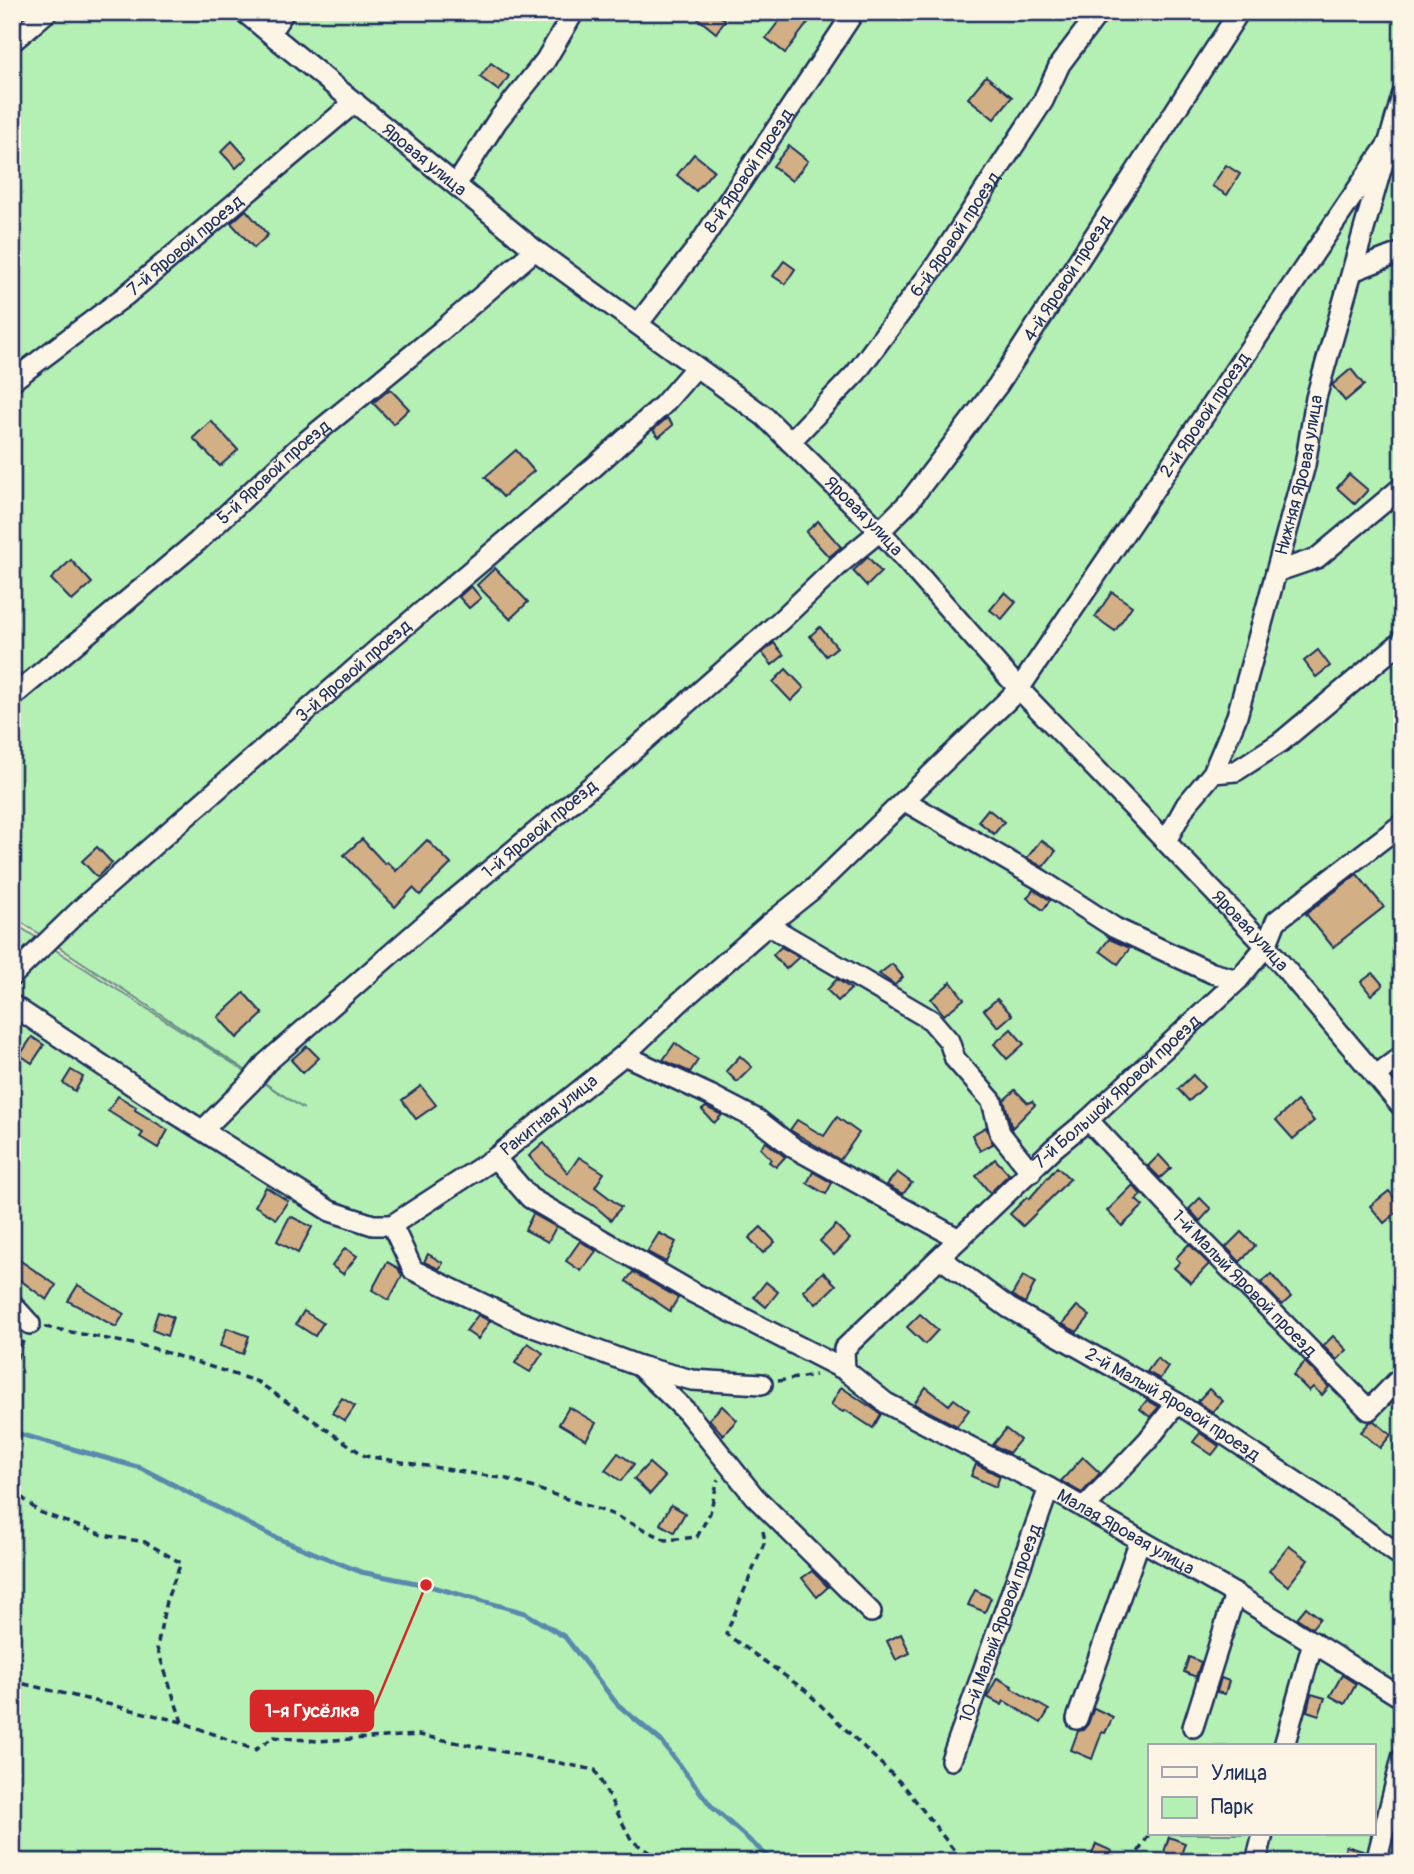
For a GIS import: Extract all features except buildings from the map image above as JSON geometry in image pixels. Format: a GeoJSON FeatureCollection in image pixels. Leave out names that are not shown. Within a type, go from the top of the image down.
{"type":"FeatureCollection","features":[{"type":"Feature","properties":{"kind":"street"},"geometry":{"type":"LineString","coordinates":[[12,42],[47,12]]}},
{"type":"Feature","properties":{"kind":"street","name":"Яровая улица"},"geometry":{"type":"LineString","coordinates":[[244,12],[535,250],[764,416],[880,531],[1019,689],[1266,946],[1402,1108]]}},
{"type":"Feature","properties":{"kind":"street"},"geometry":{"type":"LineString","coordinates":[[270,33],[284,12]]}},
{"type":"Feature","properties":{"kind":"street"},"geometry":{"type":"LineString","coordinates":[[456,185],[497,121],[545,61],[574,12]]}},
{"type":"Feature","properties":{"kind":"street","name":"8-й Яровой проезд"},"geometry":{"type":"LineString","coordinates":[[638,324],[699,245],[854,12]]}},
{"type":"Feature","properties":{"kind":"street","name":"6-й Яровой проезд"},"geometry":{"type":"LineString","coordinates":[[790,442],[856,373],[936,265],[1043,101],[1060,64],[1099,12]]}},
{"type":"Feature","properties":{"kind":"street","name":"4-й Яровой проезд"},"geometry":{"type":"LineString","coordinates":[[880,531],[908,503],[998,385],[1239,12]]}},
{"type":"Feature","properties":{"kind":"street","name":"Нижняя Яровая улица"},"geometry":{"type":"LineString","coordinates":[[1166,841],[1186,805],[1213,773],[1237,716],[1305,465],[1316,398],[1402,96]]}},
{"type":"Feature","properties":{"kind":"street","name":"7-й Яровой проезд"},"geometry":{"type":"LineString","coordinates":[[12,382],[125,296],[355,102]]}},
{"type":"Feature","properties":{"kind":"street","name":"2-й Яровой проезд"},"geometry":{"type":"LineString","coordinates":[[1019,689],[1390,141]]}},
{"type":"Feature","properties":{"kind":"street","name":"5-й Яровой проезд"},"geometry":{"type":"LineString","coordinates":[[12,697],[197,542],[299,447],[535,250]]}},
{"type":"Feature","properties":{"kind":"street"},"geometry":{"type":"LineString","coordinates":[[1353,271],[1402,252]]}},
{"type":"Feature","properties":{"kind":"street","name":"3-й Яровой проезд"},"geometry":{"type":"LineString","coordinates":[[12,975],[83,907],[359,665],[634,432],[663,405],[696,367]]}},
{"type":"Feature","properties":{"kind":"street"},"geometry":{"type":"LineString","coordinates":[[1276,572],[1317,558],[1402,487]]}},
{"type":"Feature","properties":{"kind":"street","name":"1-й Яровой проезд"},"geometry":{"type":"LineString","coordinates":[[203,1130],[266,1063],[447,905],[612,769],[880,531]]}},
{"type":"Feature","properties":{"kind":"street"},"geometry":{"type":"LineString","coordinates":[[1213,773],[1236,771],[1281,742],[1402,641]]}},
{"type":"Feature","properties":{"kind":"street","name":"Ракитная улица"},"geometry":{"type":"LineString","coordinates":[[393,1225],[495,1158],[624,1055],[768,925],[813,889],[1019,689]]}},
{"type":"Feature","properties":{"kind":"street"},"geometry":{"type":"LineString","coordinates":[[905,801],[1041,880],[1115,928],[1212,973],[1238,980]]}},
{"type":"Feature","properties":{"kind":"street","name":"7-й Большой Яровой проезд"},"geometry":{"type":"LineString","coordinates":[[845,1370],[844,1349],[1054,1148],[1088,1120],[1238,980],[1266,946],[1276,921],[1402,824]]}},
{"type":"Feature","properties":{"kind":"street"},"geometry":{"type":"LineString","coordinates":[[768,925],[931,1020],[949,1041],[956,1059],[992,1101],[1000,1133],[1031,1172]]}},
{"type":"Feature","properties":{"kind":"street"},"geometry":{"type":"LineString","coordinates":[[12,1005],[330,1211],[373,1224],[393,1225],[413,1270],[520,1322],[639,1366],[692,1380],[762,1384]]}},
{"type":"Feature","properties":{"kind":"street"},"geometry":{"type":"LineString","coordinates":[[624,1055],[710,1095],[758,1121],[794,1148],[959,1239]]}},
{"type":"Feature","properties":{"kind":"street"},"geometry":{"type":"LineString","coordinates":[[1375,1076],[1402,1056]]}},
{"type":"Feature","properties":{"kind":"street","name":"1-й Малый Яровой проезд"},"geometry":{"type":"LineString","coordinates":[[1088,1120],[1369,1410],[1402,1376]]}},
{"type":"Feature","properties":{"kind":"street","name":"Малая Яровая улица"},"geometry":{"type":"LineString","coordinates":[[495,1158],[530,1198],[692,1292],[845,1370],[886,1403],[1049,1488],[1236,1594],[1402,1698]]}},
{"type":"Feature","properties":{"kind":"street","name":"2-й Малый Яровой проезд"},"geometry":{"type":"LineString","coordinates":[[940,1258],[1009,1308],[1177,1403],[1322,1499],[1402,1557]]}},
{"type":"Feature","properties":{"kind":"street"},"geometry":{"type":"LineString","coordinates":[[12,1304],[30,1324]]}},
{"type":"Feature","properties":{"kind":"street"},"geometry":{"type":"LineString","coordinates":[[639,1366],[687,1412],[754,1496],[871,1612]]}},
{"type":"Feature","properties":{"kind":"street"},"geometry":{"type":"LineString","coordinates":[[1084,1508],[1148,1440],[1177,1403]]}},
{"type":"Feature","properties":{"kind":"street","name":"10-й Малый Яровой проезд"},"geometry":{"type":"LineString","coordinates":[[951,1760],[1049,1488]]}},
{"type":"Feature","properties":{"kind":"street"},"geometry":{"type":"LineString","coordinates":[[1077,1719],[1140,1540]]}},
{"type":"Feature","properties":{"kind":"street"},"geometry":{"type":"LineString","coordinates":[[1193,1727],[1236,1594]]}},
{"type":"Feature","properties":{"kind":"street"},"geometry":{"type":"LineString","coordinates":[[1285,1744],[1313,1642]]}},
{"type":"Feature","properties":{"kind":"street"},"geometry":{"type":"LineString","coordinates":[[1376,1862],[1402,1758]]}},
{"type":"Feature","properties":{"kind":"street"},"geometry":{"type":"LineString","coordinates":[[1256,1862],[1262,1836]]}},
{"type":"Feature","properties":{"kind":"path"},"geometry":{"type":"LineString","coordinates":[[12,1370],[30,1324],[149,1347],[258,1382],[365,1456],[507,1479],[612,1514],[666,1540],[697,1537],[710,1513],[724,1458]]}},
{"type":"Feature","properties":{"kind":"path"},"geometry":{"type":"LineString","coordinates":[[762,1384],[845,1370]]}},
{"type":"Feature","properties":{"kind":"path"},"geometry":{"type":"LineString","coordinates":[[12,1489],[38,1512],[103,1535],[145,1542],[181,1563],[166,1601],[157,1648],[182,1722]]}},
{"type":"Feature","properties":{"kind":"path"},"geometry":{"type":"LineString","coordinates":[[762,1530],[765,1541],[726,1634],[804,1690],[905,1787],[963,1862]]}},
{"type":"Feature","properties":{"kind":"path"},"geometry":{"type":"LineString","coordinates":[[12,1681],[182,1722],[255,1750],[274,1737],[317,1741],[419,1735],[595,1770],[632,1841],[665,1862]]}},
{"type":"Feature","properties":{"kind":"path"},"geometry":{"type":"LineString","coordinates":[[1132,1862],[1148,1836]]}},
{"type":"Feature","properties":{"kind":"green space"},"geometry":{"type":"Polygon","coordinates":[[[57,12],[1402,12],[1402,1862],[12,1862],[12,922],[304,1109],[12,916],[12,50],[57,12]]]}},
{"type":"Feature","properties":{"kind":"waterway"},"geometry":{"type":"LineString","coordinates":[[12,1432],[141,1468],[272,1536],[361,1572],[426,1585],[525,1613],[565,1637],[617,1704],[661,1741],[712,1807],[774,1862]]}},
{"type":"Feature","properties":{"kind":"place","name":"1-я Гусёлка"},"geometry":{"type":"Point","coordinates":[426,1585]}}]}
